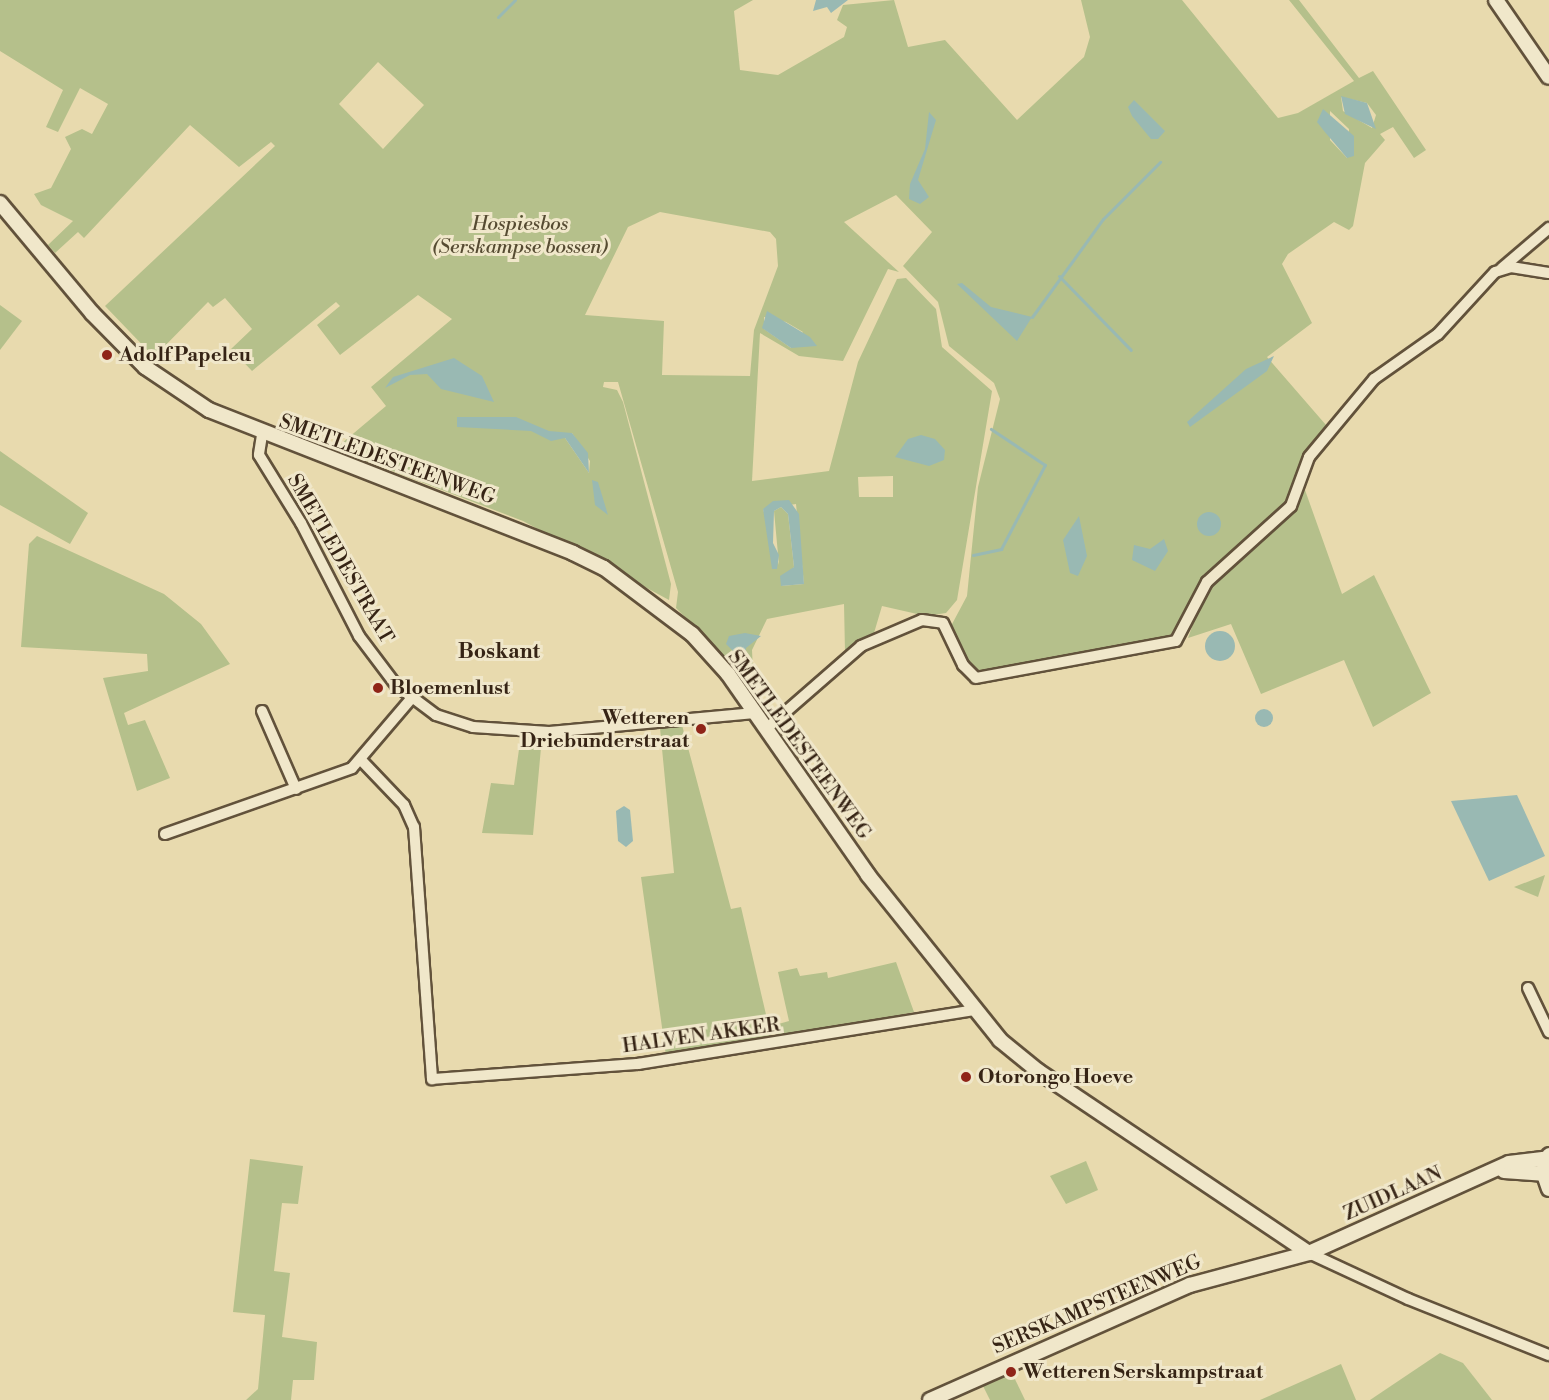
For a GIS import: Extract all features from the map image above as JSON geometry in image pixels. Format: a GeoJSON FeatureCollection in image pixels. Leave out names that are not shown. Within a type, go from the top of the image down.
{"type":"FeatureCollection","features":[{"type":"Feature","properties":{"kind":"main road"},"geometry":{"type":"LineString","coordinates":[[1546,1181],[1548,1156]]}},
{"type":"Feature","properties":{"kind":"street"},"geometry":{"type":"LineString","coordinates":[[1496,0],[1549,76]]}},
{"type":"Feature","properties":{"kind":"street"},"geometry":{"type":"LineString","coordinates":[[1517,29],[1549,64]]}},
{"type":"Feature","properties":{"kind":"street","name":"SMETLEDESTEENWEG"},"geometry":{"type":"LineString","coordinates":[[0,203],[92,313],[145,367],[209,410],[262,435],[478,514],[604,568],[692,634],[766,729],[868,875],[974,1010],[1038,1071],[1309,1253]]}},
{"type":"Feature","properties":{"kind":"street"},"geometry":{"type":"LineString","coordinates":[[766,729],[861,646],[922,620],[943,623],[963,665],[976,678],[1176,640],[1216,570],[1291,506],[1309,457],[1374,379],[1438,334],[1502,268],[1549,228]]}},
{"type":"Feature","properties":{"kind":"street"},"geometry":{"type":"LineString","coordinates":[[1502,268],[1549,273]]}},
{"type":"Feature","properties":{"kind":"street","name":"SMETLEDESTRAAT"},"geometry":{"type":"LineString","coordinates":[[262,435],[259,455],[301,522],[349,618],[411,699],[456,723],[549,732],[754,713]]}},
{"type":"Feature","properties":{"kind":"street"},"geometry":{"type":"LineString","coordinates":[[165,834],[296,789],[362,761],[411,699]]}},
{"type":"Feature","properties":{"kind":"street"},"geometry":{"type":"LineString","coordinates":[[262,711],[296,789]]}},
{"type":"Feature","properties":{"kind":"street","name":"HALVEN AKKER"},"geometry":{"type":"LineString","coordinates":[[362,761],[404,805],[414,827],[432,1079],[638,1064],[974,1010]]}},
{"type":"Feature","properties":{"kind":"street"},"geometry":{"type":"LineString","coordinates":[[1528,988],[1549,1032]]}},
{"type":"Feature","properties":{"kind":"street","name":"ZUIDLAAN"},"geometry":{"type":"LineString","coordinates":[[1309,1253],[1509,1163],[1548,1156]]}},
{"type":"Feature","properties":{"kind":"street","name":"ZUIDLAAN"},"geometry":{"type":"LineString","coordinates":[[1493,1172],[1546,1181]]}},
{"type":"Feature","properties":{"kind":"street"},"geometry":{"type":"LineString","coordinates":[[1309,1253],[1408,1299],[1549,1354]]}},
{"type":"Feature","properties":{"kind":"street","name":"SERSKAMPSTEENWEG"},"geometry":{"type":"LineString","coordinates":[[930,1400],[1190,1285],[1309,1253]]}},
{"type":"Feature","properties":{"kind":"green space","name":"Hospiesbos (Serskampse bossen)"},"geometry":{"type":"Polygon","coordinates":[[[0,0],[753,0],[734,11],[740,70],[778,75],[844,37],[847,27],[837,20],[843,5],[894,0],[908,47],[945,40],[1017,120],[1084,57],[1090,37],[1081,0],[1182,0],[1278,118],[1298,113],[1354,81],[1289,0],[1299,0],[1359,78],[1373,71],[1426,150],[1414,158],[1393,127],[1380,134],[1385,140],[1365,163],[1353,226],[1349,230],[1334,222],[1288,254],[1282,264],[1312,323],[1267,357],[1326,425],[1307,452],[1285,505],[1213,570],[1176,634],[979,673],[968,666],[951,626],[967,596],[978,487],[1000,399],[994,383],[949,346],[938,302],[903,266],[932,232],[896,195],[844,222],[899,272],[888,269],[843,361],[799,356],[760,333],[752,481],[829,471],[858,362],[897,279],[906,278],[936,309],[942,347],[992,391],[957,600],[946,613],[926,616],[882,606],[874,633],[845,652],[844,604],[767,619],[752,650],[753,671],[744,677],[676,608],[678,592],[618,382],[604,382],[603,387],[617,390],[623,402],[671,584],[669,600],[523,521],[335,449],[386,406],[371,387],[452,319],[418,295],[340,355],[317,325],[340,306],[336,302],[252,371],[231,349],[252,329],[225,298],[213,307],[208,302],[154,357],[105,306],[275,146],[271,142],[239,167],[190,125],[84,238],[78,232],[55,253],[48,245],[73,221],[41,205],[34,194],[51,188],[71,149],[65,137],[82,129],[92,134],[108,104],[80,88],[58,132],[46,127],[63,90],[0,51],[0,0]],[[378,62],[339,104],[383,149],[424,105],[378,62]],[[1341,97],[1343,111],[1372,128],[1376,115],[1367,103],[1341,97]],[[1330,111],[1330,140],[1347,158],[1349,129],[1330,111]],[[660,212],[628,227],[585,315],[664,321],[662,375],[750,376],[754,330],[778,266],[776,239],[770,232],[660,212]],[[764,317],[764,329],[791,348],[803,332],[786,322],[764,317]],[[572,433],[565,438],[589,473],[590,461],[572,433]],[[893,476],[858,477],[859,497],[893,497],[893,476]],[[796,504],[763,509],[779,565],[774,511],[781,507],[788,514],[794,567],[781,586],[804,584],[796,504]]]}},
{"type":"Feature","properties":{"kind":"green space"},"geometry":{"type":"Polygon","coordinates":[[[0,305],[22,321],[0,350],[0,305]]]}},
{"type":"Feature","properties":{"kind":"green space"},"geometry":{"type":"Polygon","coordinates":[[[0,451],[88,513],[70,544],[0,505],[0,451]]]}},
{"type":"Feature","properties":{"kind":"green space"},"geometry":{"type":"Polygon","coordinates":[[[1305,490],[1342,594],[1374,575],[1431,693],[1373,727],[1344,660],[1261,694],[1231,624],[1188,638],[1205,591],[1289,515],[1305,490]]]}},
{"type":"Feature","properties":{"kind":"green space"},"geometry":{"type":"Polygon","coordinates":[[[37,536],[164,594],[201,624],[230,664],[124,713],[128,725],[145,720],[170,778],[137,791],[103,678],[148,671],[147,654],[21,647],[29,544],[37,536]]]}},
{"type":"Feature","properties":{"kind":"green space"},"geometry":{"type":"Polygon","coordinates":[[[682,725],[731,909],[741,907],[771,1036],[764,1042],[666,1056],[641,877],[674,873],[660,728],[682,725]]]}},
{"type":"Feature","properties":{"kind":"green space"},"geometry":{"type":"Polygon","coordinates":[[[521,735],[542,737],[533,835],[482,833],[491,783],[514,785],[521,735]]]}},
{"type":"Feature","properties":{"kind":"green space"},"geometry":{"type":"Polygon","coordinates":[[[1545,875],[1538,897],[1514,887],[1545,875]]]}},
{"type":"Feature","properties":{"kind":"green space"},"geometry":{"type":"Polygon","coordinates":[[[896,962],[914,1012],[787,1039],[778,1034],[775,1025],[789,1021],[778,972],[797,968],[800,976],[827,972],[828,978],[896,962]]]}},
{"type":"Feature","properties":{"kind":"green space"},"geometry":{"type":"Polygon","coordinates":[[[250,1159],[303,1166],[298,1204],[282,1203],[274,1271],[290,1273],[282,1337],[317,1342],[314,1380],[293,1380],[291,1400],[246,1400],[258,1389],[265,1315],[233,1312],[250,1159]]]}},
{"type":"Feature","properties":{"kind":"green space"},"geometry":{"type":"Polygon","coordinates":[[[1086,1161],[1098,1190],[1066,1204],[1050,1176],[1086,1161]]]}},
{"type":"Feature","properties":{"kind":"green space"},"geometry":{"type":"Polygon","coordinates":[[[1440,1353],[1463,1363],[1492,1400],[1370,1400],[1440,1353]]]}},
{"type":"Feature","properties":{"kind":"green space"},"geometry":{"type":"Polygon","coordinates":[[[1341,1364],[1356,1400],[1260,1400],[1341,1364]]]}},
{"type":"Feature","properties":{"kind":"green space"},"geometry":{"type":"Polygon","coordinates":[[[1011,1371],[1025,1400],[990,1400],[982,1384],[1011,1371]]]}},
{"type":"Feature","properties":{"kind":"water"},"geometry":{"type":"Polygon","coordinates":[[[816,0],[848,0],[831,13],[827,7],[813,11],[816,0]]]}},
{"type":"Feature","properties":{"kind":"water"},"geometry":{"type":"Polygon","coordinates":[[[1341,96],[1367,103],[1376,129],[1345,114],[1341,96]]]}},
{"type":"Feature","properties":{"kind":"water"},"geometry":{"type":"Polygon","coordinates":[[[1134,100],[1165,131],[1158,139],[1151,139],[1132,116],[1128,107],[1134,100]]]}},
{"type":"Feature","properties":{"kind":"water"},"geometry":{"type":"Polygon","coordinates":[[[1323,109],[1354,136],[1354,156],[1347,158],[1317,122],[1323,109]]]}},
{"type":"Feature","properties":{"kind":"water"},"geometry":{"type":"Polygon","coordinates":[[[929,112],[936,120],[918,180],[929,197],[920,204],[909,199],[910,184],[925,149],[929,112]]]}},
{"type":"Feature","properties":{"kind":"water"},"geometry":{"type":"Polygon","coordinates":[[[962,283],[991,307],[1032,317],[1017,341],[957,284],[962,283]]]}},
{"type":"Feature","properties":{"kind":"water"},"geometry":{"type":"Polygon","coordinates":[[[767,311],[810,337],[817,346],[791,348],[762,328],[767,311]]]}},
{"type":"Feature","properties":{"kind":"water"},"geometry":{"type":"Polygon","coordinates":[[[1274,356],[1267,371],[1190,427],[1187,422],[1246,369],[1274,356]]]}},
{"type":"Feature","properties":{"kind":"water"},"geometry":{"type":"Polygon","coordinates":[[[454,358],[482,376],[494,402],[441,389],[427,374],[410,375],[385,388],[393,377],[454,358]]]}},
{"type":"Feature","properties":{"kind":"water"},"geometry":{"type":"Polygon","coordinates":[[[457,417],[516,417],[549,431],[572,433],[588,453],[589,473],[565,438],[551,441],[531,431],[457,427],[457,417]]]}},
{"type":"Feature","properties":{"kind":"water"},"geometry":{"type":"Polygon","coordinates":[[[921,435],[935,439],[945,450],[944,460],[929,466],[895,457],[908,439],[921,435]]]}},
{"type":"Feature","properties":{"kind":"water"},"geometry":{"type":"Polygon","coordinates":[[[592,480],[598,482],[608,515],[595,505],[592,480]]]}},
{"type":"Feature","properties":{"kind":"water"},"geometry":{"type":"Polygon","coordinates":[[[789,500],[799,514],[804,584],[781,586],[780,576],[794,567],[788,514],[781,507],[774,511],[773,543],[779,555],[777,569],[772,569],[763,509],[773,501],[789,500]]]}},
{"type":"Feature","properties":{"kind":"water"},"geometry":{"type":"Polygon","coordinates":[[[1209,512],[1214,513],[1220,519],[1220,529],[1214,535],[1209,536],[1204,535],[1198,529],[1197,524],[1198,519],[1204,513],[1209,512]]]}},
{"type":"Feature","properties":{"kind":"water"},"geometry":{"type":"Polygon","coordinates":[[[1079,516],[1087,556],[1078,576],[1070,573],[1063,540],[1079,516]]]}},
{"type":"Feature","properties":{"kind":"water"},"geometry":{"type":"Polygon","coordinates":[[[1164,539],[1168,551],[1155,571],[1132,560],[1134,545],[1150,549],[1164,539]]]}},
{"type":"Feature","properties":{"kind":"water"},"geometry":{"type":"Polygon","coordinates":[[[1220,631],[1226,632],[1234,640],[1234,652],[1226,660],[1220,661],[1214,660],[1206,652],[1205,646],[1206,640],[1214,632],[1220,631]]]}},
{"type":"Feature","properties":{"kind":"water"},"geometry":{"type":"Polygon","coordinates":[[[745,633],[761,636],[746,648],[744,662],[726,644],[729,636],[745,633]]]}},
{"type":"Feature","properties":{"kind":"water"},"geometry":{"type":"Polygon","coordinates":[[[1264,709],[1270,712],[1273,718],[1270,724],[1264,727],[1258,724],[1255,718],[1258,712],[1264,709]]]}},
{"type":"Feature","properties":{"kind":"water"},"geometry":{"type":"Polygon","coordinates":[[[1517,795],[1545,856],[1489,881],[1451,801],[1517,795]]]}},
{"type":"Feature","properties":{"kind":"water"},"geometry":{"type":"Polygon","coordinates":[[[624,806],[630,810],[633,841],[626,847],[618,841],[616,811],[624,806]]]}},
{"type":"Feature","properties":{"kind":"waterway"},"geometry":{"type":"LineString","coordinates":[[498,17],[515,0]]}},
{"type":"Feature","properties":{"kind":"waterway"},"geometry":{"type":"LineString","coordinates":[[1032,317],[1103,219],[1160,162]]}},
{"type":"Feature","properties":{"kind":"waterway"},"geometry":{"type":"LineString","coordinates":[[1059,276],[1131,350]]}},
{"type":"Feature","properties":{"kind":"waterway"},"geometry":{"type":"LineString","coordinates":[[973,555],[1001,549],[1045,465],[991,429]]}},
{"type":"Feature","properties":{"kind":"place","name":"Adolf Papeleu"},"geometry":{"type":"Point","coordinates":[107,355]}},
{"type":"Feature","properties":{"kind":"place","name":"Bloemenlust"},"geometry":{"type":"Point","coordinates":[378,688]}},
{"type":"Feature","properties":{"kind":"place","name":"Wetteren Driebunderstraat"},"geometry":{"type":"Point","coordinates":[701,729]}},
{"type":"Feature","properties":{"kind":"place","name":"Otorongo Hoeve"},"geometry":{"type":"Point","coordinates":[966,1077]}},
{"type":"Feature","properties":{"kind":"place","name":"Wetteren Serskampstraat"},"geometry":{"type":"Point","coordinates":[1011,1372]}},
{"type":"Feature","properties":{"kind":"district","name":"Boskant"},"geometry":{"type":"Point","coordinates":[499,652]}}]}
